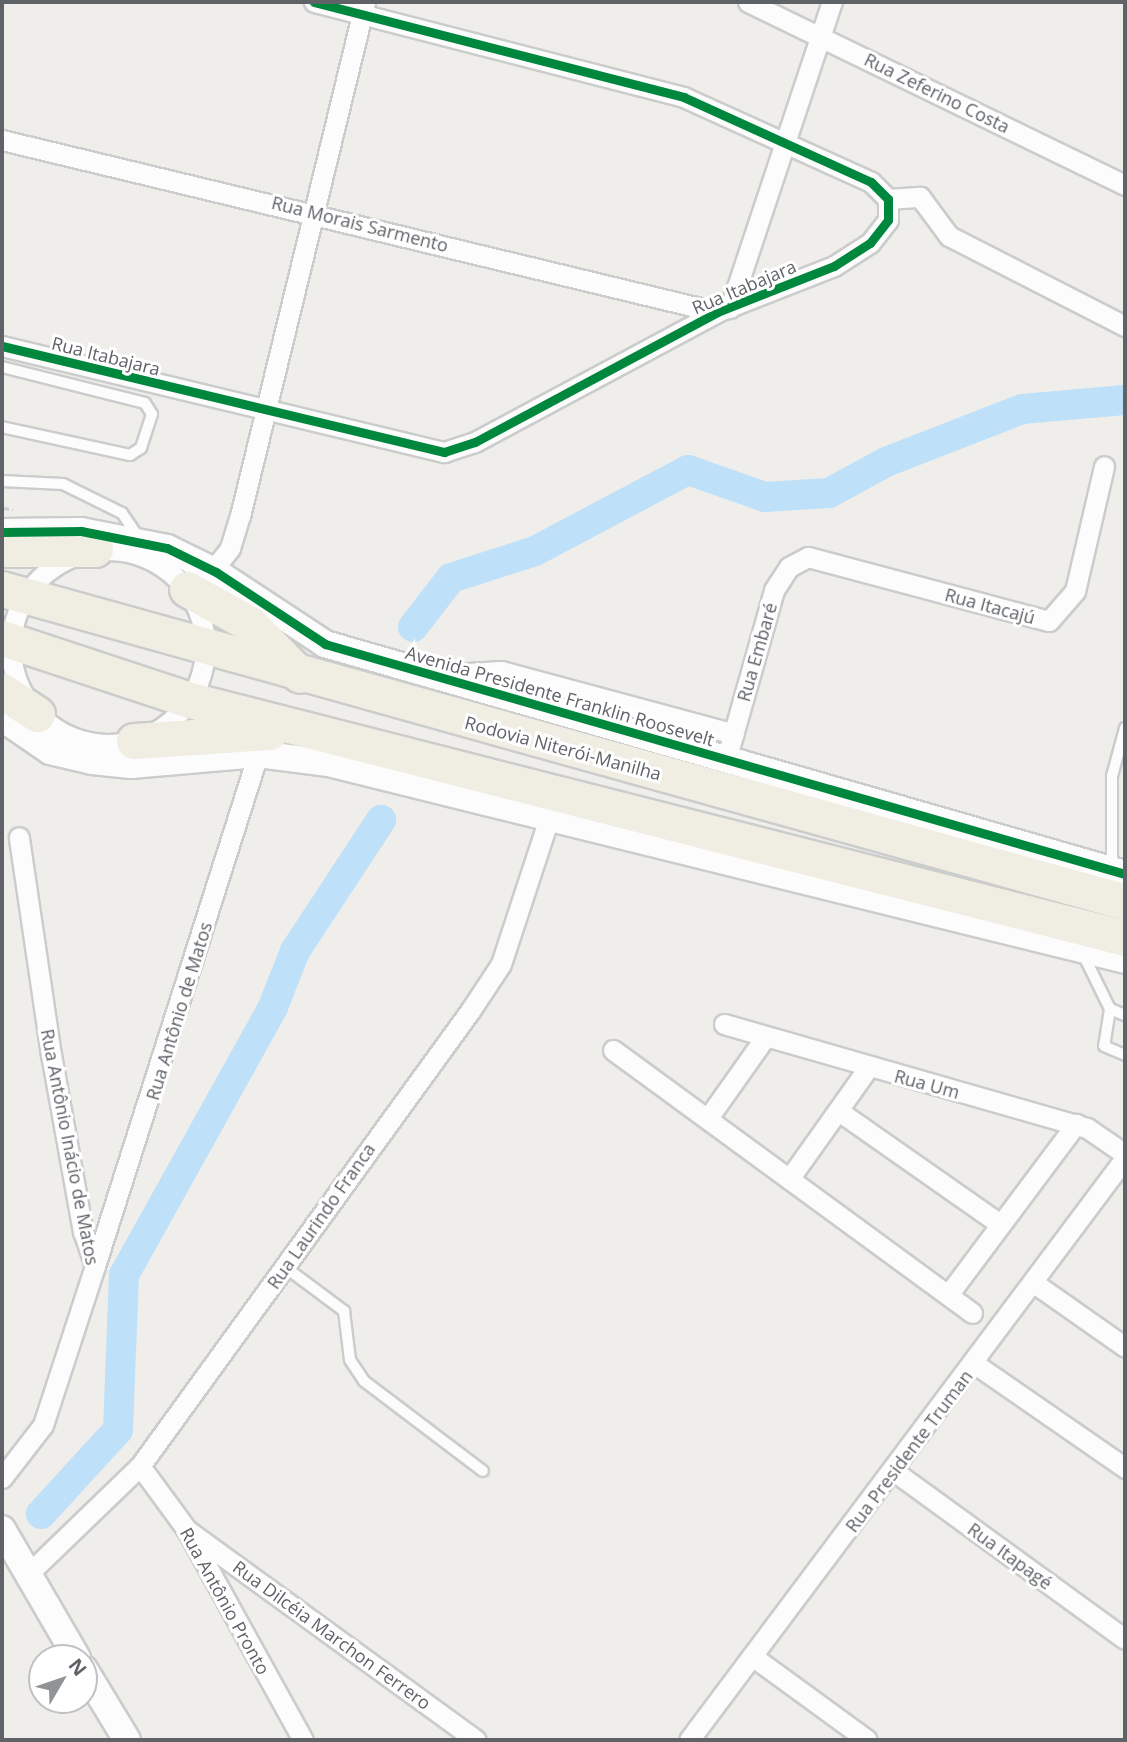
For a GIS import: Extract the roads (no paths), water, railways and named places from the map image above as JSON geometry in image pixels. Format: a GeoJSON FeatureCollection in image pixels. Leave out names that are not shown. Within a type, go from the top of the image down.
{"type":"FeatureCollection","features":[{"type":"Feature","properties":{"kind":"highway"},"geometry":{"type":"LineString","coordinates":[[2,549],[95,549]]}},
{"type":"Feature","properties":{"kind":"highway"},"geometry":{"type":"LineString","coordinates":[[201,581],[250,624],[300,675]]}},
{"type":"Feature","properties":{"kind":"highway","name":"Rodovia Niterói-Manilha"},"geometry":{"type":"LineString","coordinates":[[13,593],[300,675],[1121,882]]}},
{"type":"Feature","properties":{"kind":"highway"},"geometry":{"type":"LineString","coordinates":[[6,640],[190,700],[1125,938]]}},
{"type":"Feature","properties":{"kind":"highway"},"geometry":{"type":"LineString","coordinates":[[2,691],[50,733]]}},
{"type":"Feature","properties":{"kind":"highway"},"geometry":{"type":"LineString","coordinates":[[134,741],[308,731]]}},
{"type":"Feature","properties":{"kind":"street"},"geometry":{"type":"LineString","coordinates":[[314,2],[364,8],[652,88],[782,138],[871,182],[888,200],[920,197],[948,236],[1125,326]]}},
{"type":"Feature","properties":{"kind":"street","name":"Rua Zeferino Costa"},"geometry":{"type":"LineString","coordinates":[[748,2],[1125,185]]}},
{"type":"Feature","properties":{"kind":"street"},"geometry":{"type":"LineString","coordinates":[[723,310],[817,36],[832,2]]}},
{"type":"Feature","properties":{"kind":"street"},"geometry":{"type":"LineString","coordinates":[[201,581],[152,559],[95,549],[45,571],[13,593],[6,640],[16,680],[50,733],[99,744],[134,741],[166,725],[190,700],[206,650],[201,581],[240,516],[261,413],[364,8]]}},
{"type":"Feature","properties":{"kind":"street","name":"Rua Morais Sarmento"},"geometry":{"type":"LineString","coordinates":[[2,140],[723,310]]}},
{"type":"Feature","properties":{"kind":"street","name":"Rua Itabajara"},"geometry":{"type":"LineString","coordinates":[[2,346],[261,413],[421,449],[461,449],[723,310],[854,255],[884,228],[888,200]]}},
{"type":"Feature","properties":{"kind":"street","name":"Rua Itacajú"},"geometry":{"type":"LineString","coordinates":[[807,557],[1049,621],[1075,591],[1104,466]]}},
{"type":"Feature","properties":{"kind":"street","name":"Avenida Presidente Franklin Roosevelt"},"geometry":{"type":"LineString","coordinates":[[2,532],[81,531],[141,541],[201,581],[313,638],[430,676],[726,761],[1121,882]]}},
{"type":"Feature","properties":{"kind":"street","name":"Rua Embaré"},"geometry":{"type":"LineString","coordinates":[[726,761],[774,590],[789,567],[807,557]]}},
{"type":"Feature","properties":{"kind":"street"},"geometry":{"type":"LineString","coordinates":[[430,676],[501,671],[734,734]]}},
{"type":"Feature","properties":{"kind":"street"},"geometry":{"type":"LineString","coordinates":[[2,718],[50,733],[131,765],[258,754],[328,763],[1125,960]]}},
{"type":"Feature","properties":{"kind":"street","name":"Rua Antônio de Matos"},"geometry":{"type":"LineString","coordinates":[[96,1266],[258,754]]}},
{"type":"Feature","properties":{"kind":"street","name":"Rua Laurindo Franca"},"geometry":{"type":"LineString","coordinates":[[28,1574],[140,1466],[501,964],[549,818]]}},
{"type":"Feature","properties":{"kind":"street","name":"Rua Antônio Inácio de Matos"},"geometry":{"type":"LineString","coordinates":[[2,1478],[43,1425],[96,1266],[83,1232],[51,1055],[19,837]]}},
{"type":"Feature","properties":{"kind":"street","name":"Rua Um"},"geometry":{"type":"LineString","coordinates":[[724,1024],[764,1040],[1076,1124],[1125,1156]]}},
{"type":"Feature","properties":{"kind":"street"},"geometry":{"type":"LineString","coordinates":[[708,1118],[764,1040]]}},
{"type":"Feature","properties":{"kind":"street"},"geometry":{"type":"LineString","coordinates":[[613,1050],[972,1313]]}},
{"type":"Feature","properties":{"kind":"street"},"geometry":{"type":"LineString","coordinates":[[789,1180],[840,1112],[868,1068]]}},
{"type":"Feature","properties":{"kind":"street"},"geometry":{"type":"LineString","coordinates":[[840,1112],[1000,1224]]}},
{"type":"Feature","properties":{"kind":"street"},"geometry":{"type":"LineString","coordinates":[[948,1295],[1076,1124]]}},
{"type":"Feature","properties":{"kind":"street","name":"Rua Presidente Truman"},"geometry":{"type":"LineString","coordinates":[[689,1740],[895,1472],[1125,1156]]}},
{"type":"Feature","properties":{"kind":"street"},"geometry":{"type":"LineString","coordinates":[[1034,1283],[1125,1348]]}},
{"type":"Feature","properties":{"kind":"street"},"geometry":{"type":"LineString","coordinates":[[975,1364],[1125,1468]]}},
{"type":"Feature","properties":{"kind":"street","name":"Rua Antônio Pronto"},"geometry":{"type":"LineString","coordinates":[[140,1466],[187,1530],[303,1740]]}},
{"type":"Feature","properties":{"kind":"street","name":"Rua Itapagé"},"geometry":{"type":"LineString","coordinates":[[895,1472],[1125,1639]]}},
{"type":"Feature","properties":{"kind":"street"},"geometry":{"type":"LineString","coordinates":[[2,1529],[69,1644]]}},
{"type":"Feature","properties":{"kind":"street","name":"Rua Dilcéia Marchon Ferrero"},"geometry":{"type":"LineString","coordinates":[[187,1530],[476,1740]]}},
{"type":"Feature","properties":{"kind":"street"},"geometry":{"type":"LineString","coordinates":[[752,1656],[867,1740]]}},
{"type":"Feature","properties":{"kind":"street"},"geometry":{"type":"LineString","coordinates":[[98,1693],[127,1740]]}},
{"type":"Feature","properties":{"kind":"lane"},"geometry":{"type":"LineString","coordinates":[[2,367],[145,403],[152,414],[141,448],[130,455],[2,427]]}},
{"type":"Feature","properties":{"kind":"lane"},"geometry":{"type":"LineString","coordinates":[[2,481],[63,484],[122,513],[141,541]]}},
{"type":"Feature","properties":{"kind":"lane"},"geometry":{"type":"LineString","coordinates":[[1121,882],[1112,776],[1125,729]]}},
{"type":"Feature","properties":{"kind":"lane"},"geometry":{"type":"LineString","coordinates":[[1080,949],[1110,1009],[1104,1046],[1125,1055]]}},
{"type":"Feature","properties":{"kind":"lane"},"geometry":{"type":"LineString","coordinates":[[1110,1009],[1125,1014]]}},
{"type":"Feature","properties":{"kind":"lane"},"geometry":{"type":"LineString","coordinates":[[285,1267],[344,1311],[350,1360],[365,1381],[483,1471]]}},
{"type":"Feature","properties":{"kind":"waterway"},"geometry":{"type":"LineString","coordinates":[[413,627],[451,578],[535,551],[688,470],[765,497],[829,493],[886,462],[1022,409],[1125,400]]}},
{"type":"Feature","properties":{"kind":"waterway"},"geometry":{"type":"LineString","coordinates":[[41,1514],[118,1430],[124,1275],[273,1007],[295,951],[381,820]]}}]}
